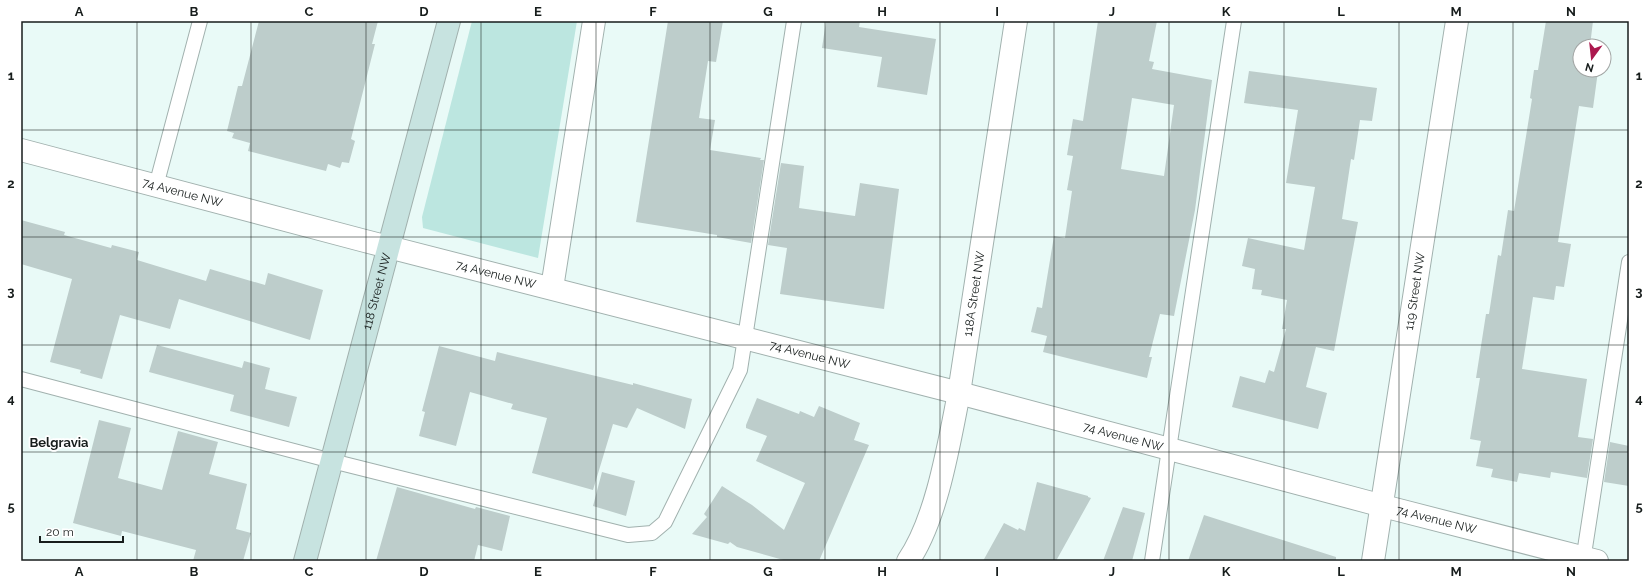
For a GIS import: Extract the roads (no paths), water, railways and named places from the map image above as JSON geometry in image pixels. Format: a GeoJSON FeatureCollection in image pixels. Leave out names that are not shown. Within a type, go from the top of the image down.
{"type":"FeatureCollection","features":[{"type":"Feature","properties":{"kind":"street","name":"118 Street NW"},"geometry":{"type":"LineString","coordinates":[[305,561],[387,246],[449,21]]}},
{"type":"Feature","properties":{"kind":"street"},"geometry":{"type":"LineString","coordinates":[[552,288],[594,21]]}},
{"type":"Feature","properties":{"kind":"street","name":"118A Street NW"},"geometry":{"type":"LineString","coordinates":[[908,561],[930,518],[959,393],[1016,21]]}},
{"type":"Feature","properties":{"kind":"street","name":"119 Street NW"},"geometry":{"type":"LineString","coordinates":[[1374,561],[1457,21]]}},
{"type":"Feature","properties":{"kind":"street","name":"74 Avenue NW"},"geometry":{"type":"LineString","coordinates":[[21,150],[959,393],[1169,450],[1588,560]]}},
{"type":"Feature","properties":{"kind":"lane"},"geometry":{"type":"LineString","coordinates":[[156,186],[200,21]]}},
{"type":"Feature","properties":{"kind":"lane"},"geometry":{"type":"LineString","coordinates":[[21,379],[332,461],[628,535],[652,533],[665,522],[740,370],[794,21]]}},
{"type":"Feature","properties":{"kind":"lane"},"geometry":{"type":"LineString","coordinates":[[1152,561],[1234,21]]}},
{"type":"Feature","properties":{"kind":"lane"},"geometry":{"type":"LineString","coordinates":[[1588,560],[1629,262]]}},
{"type":"Feature","properties":{"kind":"district","name":"Belgravia"},"geometry":{"type":"Point","coordinates":[59,442]}}]}
